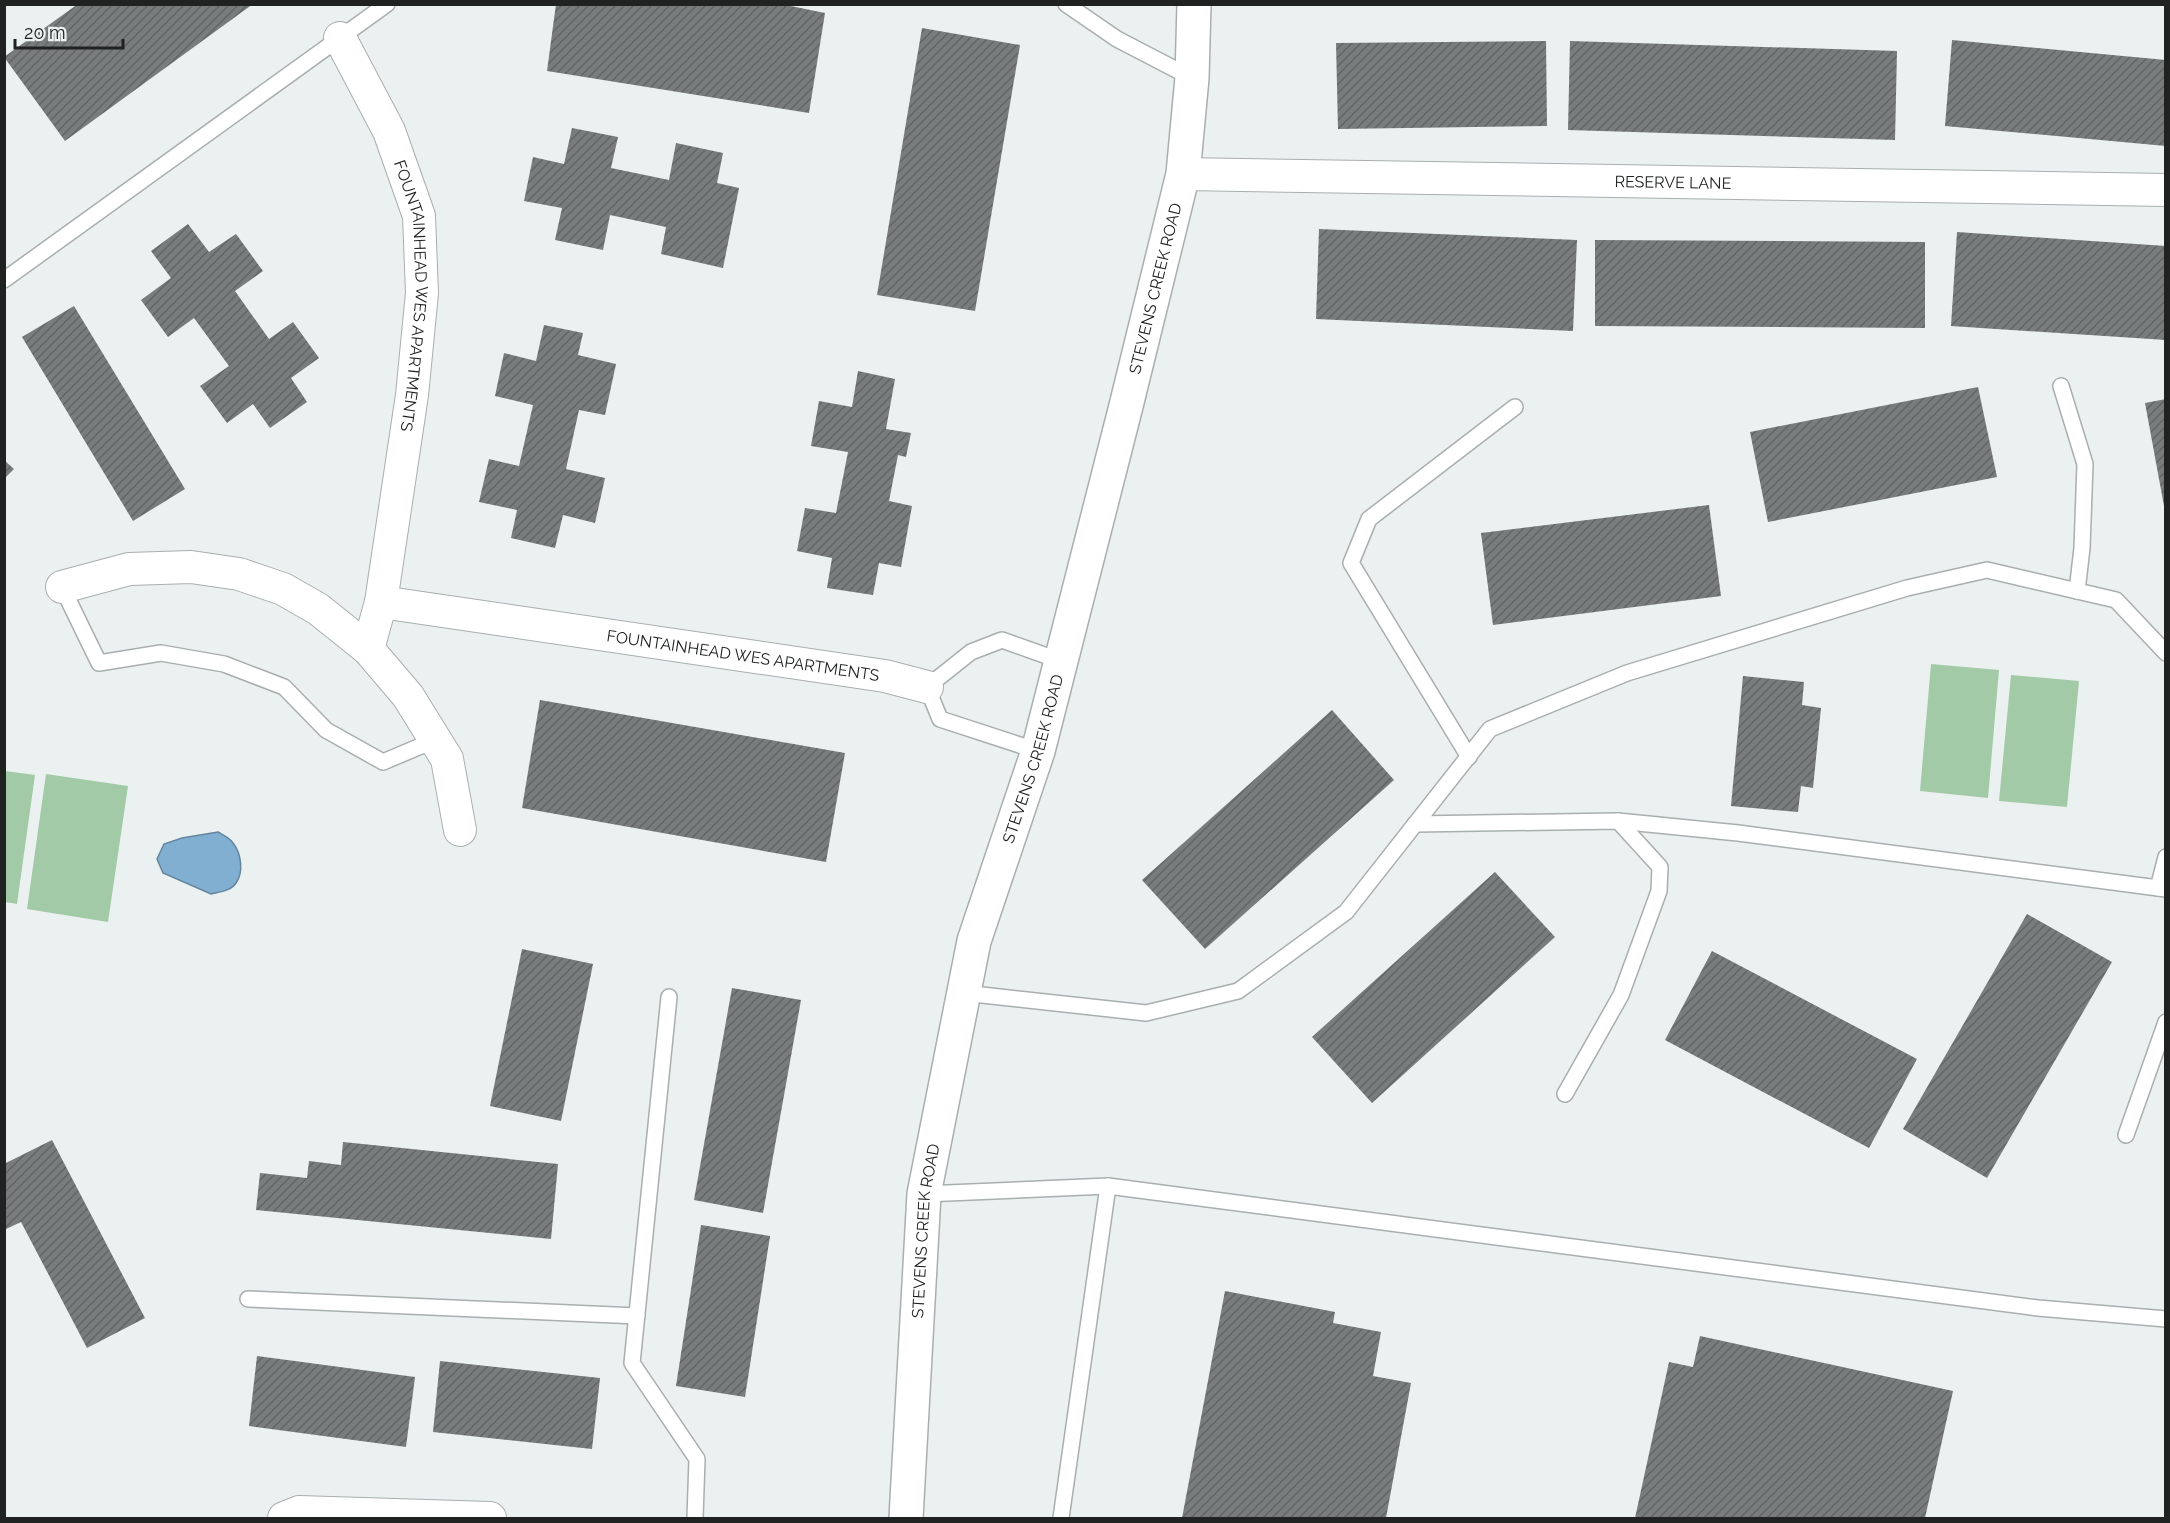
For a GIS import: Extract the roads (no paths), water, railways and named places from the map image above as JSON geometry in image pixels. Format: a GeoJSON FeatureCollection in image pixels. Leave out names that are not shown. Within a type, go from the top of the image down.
{"type":"FeatureCollection","features":[{"type":"Feature","properties":{"kind":"street","name":"STEVENS CREEK ROAD"},"geometry":{"type":"LineString","coordinates":[[906,1518],[924,1194],[974,942],[1038,751],[1183,174],[1192,78],[1194,4]]}},
{"type":"Feature","properties":{"kind":"street","name":"FOUNTAINHEAD WES APARTMENTS"},"geometry":{"type":"LineString","coordinates":[[340,38],[389,131],[419,216],[421,305],[412,395],[381,603],[368,649]]}},
{"type":"Feature","properties":{"kind":"street","name":"RESERVE LANE"},"geometry":{"type":"LineString","coordinates":[[1183,174],[2166,190]]}},
{"type":"Feature","properties":{"kind":"street"},"geometry":{"type":"LineString","coordinates":[[62,587],[129,569],[191,567],[239,574],[283,589],[318,609],[368,649],[408,696],[447,759],[460,830]]}},
{"type":"Feature","properties":{"kind":"street","name":"FOUNTAINHEAD WES APARTMENTS"},"geometry":{"type":"LineString","coordinates":[[381,603],[885,676],[927,687]]}},
{"type":"Feature","properties":{"kind":"street"},"geometry":{"type":"LineString","coordinates":[[284,1518],[299,1512],[490,1518]]}},
{"type":"Feature","properties":{"kind":"lane"},"geometry":{"type":"LineString","coordinates":[[4,280],[387,4]]}},
{"type":"Feature","properties":{"kind":"lane"},"geometry":{"type":"LineString","coordinates":[[1066,4],[1117,39],[1192,78]]}},
{"type":"Feature","properties":{"kind":"lane"},"geometry":{"type":"LineString","coordinates":[[2061,386],[2085,464],[2078,591]]}},
{"type":"Feature","properties":{"kind":"lane"},"geometry":{"type":"LineString","coordinates":[[1468,757],[1351,563],[1369,519],[1515,406]]}},
{"type":"Feature","properties":{"kind":"lane"},"geometry":{"type":"LineString","coordinates":[[964,993],[1146,1013],[1238,991],[1346,912],[1490,729],[1627,673],[1907,588],[1987,570],[2115,600],[2166,653]]}},
{"type":"Feature","properties":{"kind":"lane"},"geometry":{"type":"LineString","coordinates":[[62,587],[99,663],[161,653],[224,664],[284,687],[326,730],[383,762],[435,740]]}},
{"type":"Feature","properties":{"kind":"lane"},"geometry":{"type":"LineString","coordinates":[[1038,751],[940,719],[927,687],[971,652],[1002,640],[1061,661]]}},
{"type":"Feature","properties":{"kind":"lane"},"geometry":{"type":"LineString","coordinates":[[1415,825],[1618,821],[1738,833],[2162,889],[2166,857]]}},
{"type":"Feature","properties":{"kind":"lane"},"geometry":{"type":"LineString","coordinates":[[1565,1094],[1621,995],[1659,891],[1660,867],[1618,821]]}},
{"type":"Feature","properties":{"kind":"lane"},"geometry":{"type":"LineString","coordinates":[[669,997],[632,1363],[697,1459],[694,1518]]}},
{"type":"Feature","properties":{"kind":"lane"},"geometry":{"type":"LineString","coordinates":[[2126,1135],[2166,1022]]}},
{"type":"Feature","properties":{"kind":"lane"},"geometry":{"type":"LineString","coordinates":[[924,1194],[1108,1186],[2038,1308],[2166,1319]]}},
{"type":"Feature","properties":{"kind":"lane"},"geometry":{"type":"LineString","coordinates":[[1060,1518],[1108,1186]]}},
{"type":"Feature","properties":{"kind":"lane"},"geometry":{"type":"LineString","coordinates":[[248,1299],[637,1316]]}},
{"type":"Feature","properties":{"kind":"water"},"geometry":{"type":"Polygon","coordinates":[[[218,832],[232,841],[240,857],[240,874],[231,888],[211,894],[163,873],[157,859],[164,844],[182,838],[218,832]]]}}]}
